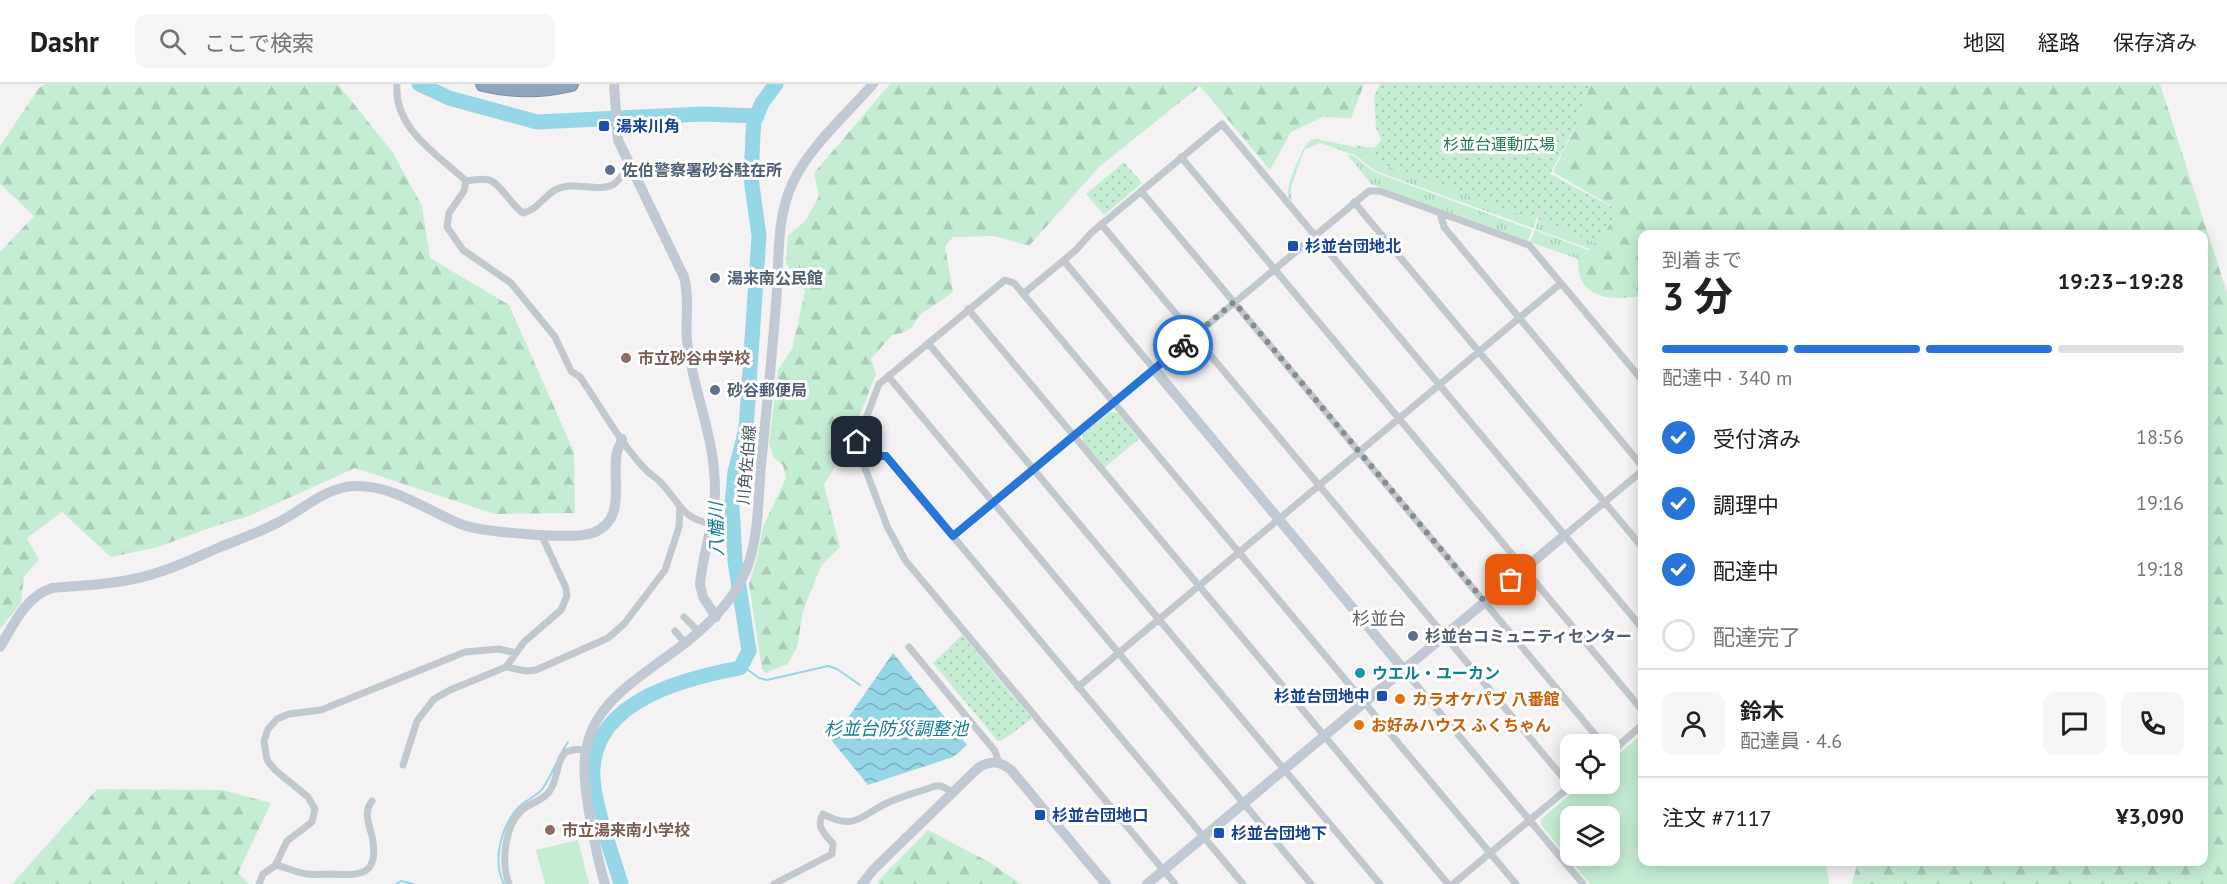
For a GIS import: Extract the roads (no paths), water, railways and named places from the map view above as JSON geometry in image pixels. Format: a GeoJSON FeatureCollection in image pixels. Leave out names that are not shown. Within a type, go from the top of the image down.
{"type":"FeatureCollection","features":[{"type":"Feature","properties":{"kind":"highway"},"geometry":{"type":"LineString","coordinates":[[483,84],[505,88],[535,89],[571,84]]}},
{"type":"Feature","properties":{"kind":"street"},"geometry":{"type":"LineString","coordinates":[[397,84],[398,102],[409,127],[466,181],[489,180],[496,184],[515,208],[523,213],[531,212],[548,194],[559,188],[572,185],[604,187],[614,184],[624,171],[630,168]]}},
{"type":"Feature","properties":{"kind":"street","name":"川角佐伯線"},"geometry":{"type":"LineString","coordinates":[[614,84],[618,140],[684,277],[688,292],[687,339],[711,441],[715,490],[700,584],[703,597],[716,617]]}},
{"type":"Feature","properties":{"kind":"street","name":"川角佐伯線"},"geometry":{"type":"LineString","coordinates":[[605,884],[596,851],[584,786],[585,750],[594,726],[605,708],[716,617],[728,602],[750,560],[755,530],[784,208],[793,183],[807,159],[873,84]]}},
{"type":"Feature","properties":{"kind":"street"},"geometry":{"type":"LineString","coordinates":[[1023,294],[1064,261],[1101,224],[1222,124],[1638,623]]}},
{"type":"Feature","properties":{"kind":"street"},"geometry":{"type":"LineString","coordinates":[[1181,158],[1638,705]]}},
{"type":"Feature","properties":{"kind":"street"},"geometry":{"type":"LineString","coordinates":[[466,181],[464,191],[449,213],[447,227],[463,250],[511,283],[555,337],[571,371],[580,377],[647,471],[663,484],[680,506],[695,520],[711,524]]}},
{"type":"Feature","properties":{"kind":"street"},"geometry":{"type":"LineString","coordinates":[[953,536],[1369,191],[1374,190],[1529,245],[1638,375]]}},
{"type":"Feature","properties":{"kind":"street"},"geometry":{"type":"LineString","coordinates":[[1141,191],[1595,734]]}},
{"type":"Feature","properties":{"kind":"street"},"geometry":{"type":"LineString","coordinates":[[1354,202],[1638,542]]}},
{"type":"Feature","properties":{"kind":"street"},"geometry":{"type":"LineString","coordinates":[[1440,213],[1444,227],[1638,461]]}},
{"type":"Feature","properties":{"kind":"street"},"geometry":{"type":"LineString","coordinates":[[1101,224],[1560,770]]}},
{"type":"Feature","properties":{"kind":"street"},"geometry":{"type":"LineString","coordinates":[[1064,261],[1583,884]]}},
{"type":"Feature","properties":{"kind":"street"},"geometry":{"type":"LineString","coordinates":[[1175,884],[905,560],[887,526],[857,442],[877,387],[1005,280],[1014,283],[1516,884]]}},
{"type":"Feature","properties":{"kind":"street"},"geometry":{"type":"LineString","coordinates":[[1078,687],[1562,283]]}},
{"type":"Feature","properties":{"kind":"street"},"geometry":{"type":"LineString","coordinates":[[968,309],[1448,884]]}},
{"type":"Feature","properties":{"kind":"street"},"geometry":{"type":"LineString","coordinates":[[928,343],[1380,884]]}},
{"type":"Feature","properties":{"kind":"street"},"geometry":{"type":"LineString","coordinates":[[888,376],[1311,884]]}},
{"type":"Feature","properties":{"kind":"street"},"geometry":{"type":"LineString","coordinates":[[0,647],[29,601],[43,591],[159,573],[276,524],[331,492],[351,486],[372,486],[394,492],[465,526],[480,530],[575,536],[592,533],[604,527],[613,515],[616,502],[617,453],[622,439]]}},
{"type":"Feature","properties":{"kind":"street"},"geometry":{"type":"LineString","coordinates":[[863,463],[886,456],[1243,884]]}},
{"type":"Feature","properties":{"kind":"street"},"geometry":{"type":"LineString","coordinates":[[1147,884],[1638,474]]}},
{"type":"Feature","properties":{"kind":"street"},"geometry":{"type":"LineString","coordinates":[[506,667],[526,671],[536,670],[608,638],[620,630],[665,570],[679,526],[680,506]]}},
{"type":"Feature","properties":{"kind":"street"},"geometry":{"type":"LineString","coordinates":[[403,765],[417,721],[434,699],[506,667],[524,642],[561,610],[567,596],[564,581],[542,534]]}},
{"type":"Feature","properties":{"kind":"street"},"geometry":{"type":"LineString","coordinates":[[684,617],[699,632]]}},
{"type":"Feature","properties":{"kind":"street"},"geometry":{"type":"LineString","coordinates":[[675,631],[685,643]]}},
{"type":"Feature","properties":{"kind":"street"},"geometry":{"type":"LineString","coordinates":[[909,647],[992,747],[999,763]]}},
{"type":"Feature","properties":{"kind":"street"},"geometry":{"type":"LineString","coordinates":[[259,884],[263,874],[275,866],[287,841],[312,822],[315,809],[308,797],[275,770],[267,760],[264,741],[268,729],[277,719],[289,714],[321,710],[465,652],[499,650],[516,653]]}},
{"type":"Feature","properties":{"kind":"street"},"geometry":{"type":"LineString","coordinates":[[1620,744],[1638,728]]}},
{"type":"Feature","properties":{"kind":"street"},"geometry":{"type":"LineString","coordinates":[[509,884],[504,855],[508,838],[518,816],[524,809],[547,794],[563,754],[571,749],[585,750]]}},
{"type":"Feature","properties":{"kind":"street"},"geometry":{"type":"LineString","coordinates":[[862,884],[874,869],[984,764],[999,763],[1011,770],[1106,884]]}},
{"type":"Feature","properties":{"kind":"street"},"geometry":{"type":"LineString","coordinates":[[774,884],[832,854],[833,843],[820,827],[823,814],[846,822],[859,820],[887,803],[935,786],[941,786],[953,792]]}},
{"type":"Feature","properties":{"kind":"street"},"geometry":{"type":"LineString","coordinates":[[1453,884],[1560,794]]}},
{"type":"Feature","properties":{"kind":"street"},"geometry":{"type":"LineString","coordinates":[[275,866],[310,875],[352,876],[367,871],[373,857],[367,810],[372,801]]}},
{"type":"Feature","properties":{"kind":"water","name":"杉並台防災調整池"},"geometry":{"type":"Polygon","coordinates":[[[893,653],[967,745],[953,757],[868,785],[832,741],[893,653]]]}},
{"type":"Feature","properties":{"kind":"waterway"},"geometry":{"type":"LineString","coordinates":[[419,84],[449,98],[537,122],[703,114],[757,116]]}},
{"type":"Feature","properties":{"kind":"waterway","name":"八幡川"},"geometry":{"type":"LineString","coordinates":[[621,884],[595,795],[593,769],[598,745],[610,726],[627,709],[647,696],[695,678],[740,668],[749,651],[735,561],[732,506],[735,472],[746,429],[759,236],[751,178],[754,122],[762,103],[776,84]]}},
{"type":"Feature","properties":{"kind":"waterway"},"geometry":{"type":"LineString","coordinates":[[741,665],[759,678],[767,680],[828,666],[837,669],[860,685]]}},
{"type":"Feature","properties":{"kind":"waterway"},"geometry":{"type":"LineString","coordinates":[[504,884],[500,875],[500,845],[511,817],[520,806],[543,788],[568,742]]}},
{"type":"Feature","properties":{"kind":"waterway"},"geometry":{"type":"LineString","coordinates":[[396,884],[401,881],[413,884]]}},
{"type":"Feature","properties":{"kind":"place","name":"湯来川角"},"geometry":{"type":"Point","coordinates":[604,126]}},
{"type":"Feature","properties":{"kind":"place","name":"佐伯警察署砂谷駐在所"},"geometry":{"type":"Point","coordinates":[610,170]}},
{"type":"Feature","properties":{"kind":"place","name":"杉並台団地北"},"geometry":{"type":"Point","coordinates":[1293,246]}},
{"type":"Feature","properties":{"kind":"place","name":"湯来南公民館"},"geometry":{"type":"Point","coordinates":[715,278]}},
{"type":"Feature","properties":{"kind":"place","name":"市立砂谷中学校"},"geometry":{"type":"Point","coordinates":[626,358]}},
{"type":"Feature","properties":{"kind":"place","name":"砂谷郵便局"},"geometry":{"type":"Point","coordinates":[715,390]}},
{"type":"Feature","properties":{"kind":"place","name":"杉並台コミュニティセンター"},"geometry":{"type":"Point","coordinates":[1413,636]}},
{"type":"Feature","properties":{"kind":"place","name":"ウエル・ユーカン"},"geometry":{"type":"Point","coordinates":[1360,673]}},
{"type":"Feature","properties":{"kind":"place","name":"杉並台団地中"},"geometry":{"type":"Point","coordinates":[1382,696]}},
{"type":"Feature","properties":{"kind":"place","name":"カラオケパブ 八番館"},"geometry":{"type":"Point","coordinates":[1400,699]}},
{"type":"Feature","properties":{"kind":"place","name":"お好みハウス ふくちゃん"},"geometry":{"type":"Point","coordinates":[1359,725]}},
{"type":"Feature","properties":{"kind":"place","name":"杉並台団地口"},"geometry":{"type":"Point","coordinates":[1040,815]}},
{"type":"Feature","properties":{"kind":"place","name":"市立湯来南小学校"},"geometry":{"type":"Point","coordinates":[550,830]}},
{"type":"Feature","properties":{"kind":"place","name":"杉並台団地下"},"geometry":{"type":"Point","coordinates":[1219,833]}},
{"type":"Feature","properties":{"kind":"district","name":"杉並台"},"geometry":{"type":"Point","coordinates":[1379,618]}},
{"type":"Feature","properties":{"kind":"park label","name":"杉並台運動広場"},"geometry":{"type":"Point","coordinates":[1499,144]}}]}
